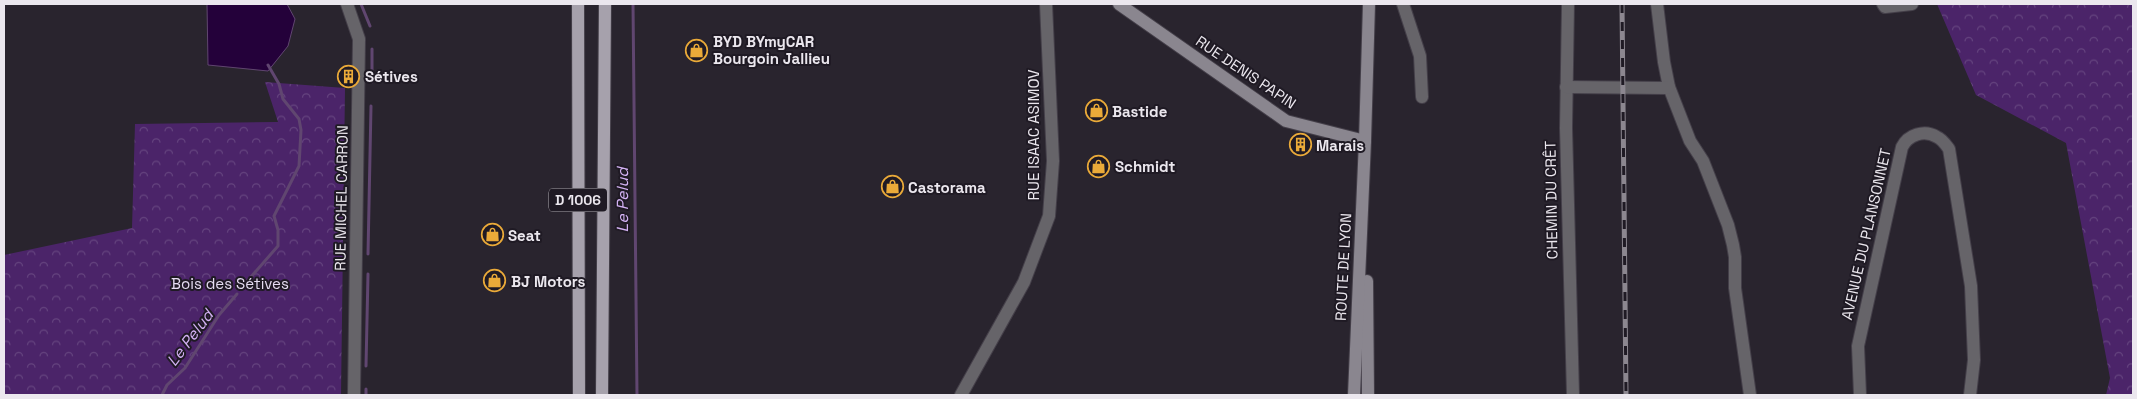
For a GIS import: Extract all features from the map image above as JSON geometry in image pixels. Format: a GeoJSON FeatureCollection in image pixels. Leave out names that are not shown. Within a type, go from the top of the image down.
{"type":"FeatureCollection","features":[{"type":"Feature","properties":{"kind":"main road","name":"D 1006"},"geometry":{"type":"LineString","coordinates":[[578,4],[579,395]]}},
{"type":"Feature","properties":{"kind":"main road","name":"D 1006"},"geometry":{"type":"LineString","coordinates":[[602,395],[605,4]]}},
{"type":"Feature","properties":{"kind":"main road","name":"RUE DENIS PAPIN"},"geometry":{"type":"LineString","coordinates":[[1119,4],[1286,121],[1366,141]]}},
{"type":"Feature","properties":{"kind":"main road","name":"ROUTE DE LYON"},"geometry":{"type":"LineString","coordinates":[[1354,395],[1366,141],[1369,4]]}},
{"type":"Feature","properties":{"kind":"main road","name":"ROUTE DE LYON"},"geometry":{"type":"LineString","coordinates":[[1366,141],[1368,395]]}},
{"type":"Feature","properties":{"kind":"street","name":"RUE MICHEL CARRON"},"geometry":{"type":"LineString","coordinates":[[348,4],[359,40],[354,395]]}},
{"type":"Feature","properties":{"kind":"street","name":"RUE ISAAC ASIMOV"},"geometry":{"type":"LineString","coordinates":[[961,395],[1024,282],[1049,216],[1053,161],[1046,4]]}},
{"type":"Feature","properties":{"kind":"street"},"geometry":{"type":"LineString","coordinates":[[1403,4],[1420,56],[1422,97]]}},
{"type":"Feature","properties":{"kind":"street","name":"CHEMIN DU CRÊT"},"geometry":{"type":"LineString","coordinates":[[1568,4],[1566,87],[1568,262],[1573,395]]}},
{"type":"Feature","properties":{"kind":"street"},"geometry":{"type":"LineString","coordinates":[[1657,4],[1669,87],[1690,141],[1703,160],[1728,225],[1735,257],[1736,297],[1750,395]]}},
{"type":"Feature","properties":{"kind":"street"},"geometry":{"type":"LineString","coordinates":[[1883,4],[1886,7],[1912,4]]}},
{"type":"Feature","properties":{"kind":"street"},"geometry":{"type":"LineString","coordinates":[[1566,87],[1669,87]]}},
{"type":"Feature","properties":{"kind":"street","name":"AVENUE DU PLANSONNET"},"geometry":{"type":"LineString","coordinates":[[1860,395],[1858,346],[1902,147],[1906,139],[1920,133],[1937,136],[1949,149],[1972,286],[1974,360],[1970,395]]}},
{"type":"Feature","properties":{"kind":"green space"},"geometry":{"type":"Polygon","coordinates":[[[1937,4],[2133,4],[2133,395],[2106,395],[2110,378],[2066,143],[1976,95],[1937,4]]]}},
{"type":"Feature","properties":{"kind":"green space","name":"Bois des Sétives"},"geometry":{"type":"Polygon","coordinates":[[[265,82],[345,88],[341,395],[4,395],[4,255],[132,228],[135,124],[278,122],[265,82]]]}},
{"type":"Feature","properties":{"kind":"shaded area"},"geometry":{"type":"Polygon","coordinates":[[[207,4],[287,4],[295,19],[288,46],[268,71],[208,65],[207,4]]]}},
{"type":"Feature","properties":{"kind":"waterway"},"geometry":{"type":"LineString","coordinates":[[361,4],[370,26]]}},
{"type":"Feature","properties":{"kind":"waterway","name":"Le Pelud"},"geometry":{"type":"LineString","coordinates":[[633,4],[637,395]]}},
{"type":"Feature","properties":{"kind":"waterway"},"geometry":{"type":"LineString","coordinates":[[372,49],[372,82]]}},
{"type":"Feature","properties":{"kind":"waterway","name":"Le Pelud"},"geometry":{"type":"LineString","coordinates":[[243,286],[278,246],[278,230],[274,216],[299,166],[301,130],[299,119],[283,99],[279,84],[268,65]]}},
{"type":"Feature","properties":{"kind":"waterway"},"geometry":{"type":"LineString","coordinates":[[368,254],[371,106]]}},
{"type":"Feature","properties":{"kind":"waterway"},"geometry":{"type":"LineString","coordinates":[[366,366],[368,274]]}},
{"type":"Feature","properties":{"kind":"waterway","name":"Le Pelud"},"geometry":{"type":"LineString","coordinates":[[162,395],[167,385],[185,368],[219,315],[237,294]]}},
{"type":"Feature","properties":{"kind":"waterway"},"geometry":{"type":"LineString","coordinates":[[366,389],[366,395]]}},
{"type":"Feature","properties":{"kind":"railway"},"geometry":{"type":"LineString","coordinates":[[1622,4],[1626,395]]}},
{"type":"Feature","properties":{"kind":"place","name":"BYD BYmyCAR Bourgoin Jallieu"},"geometry":{"type":"Point","coordinates":[697,50]}},
{"type":"Feature","properties":{"kind":"place","name":"Sétives"},"geometry":{"type":"Point","coordinates":[349,76]}},
{"type":"Feature","properties":{"kind":"place","name":"Bastide"},"geometry":{"type":"Point","coordinates":[1096,111]}},
{"type":"Feature","properties":{"kind":"place","name":"Marais"},"geometry":{"type":"Point","coordinates":[1300,145]}},
{"type":"Feature","properties":{"kind":"place","name":"Schmidt"},"geometry":{"type":"Point","coordinates":[1099,166]}},
{"type":"Feature","properties":{"kind":"place","name":"Castorama"},"geometry":{"type":"Point","coordinates":[892,187]}},
{"type":"Feature","properties":{"kind":"place","name":"Seat"},"geometry":{"type":"Point","coordinates":[492,235]}},
{"type":"Feature","properties":{"kind":"place","name":"BJ Motors"},"geometry":{"type":"Point","coordinates":[495,281]}}]}
